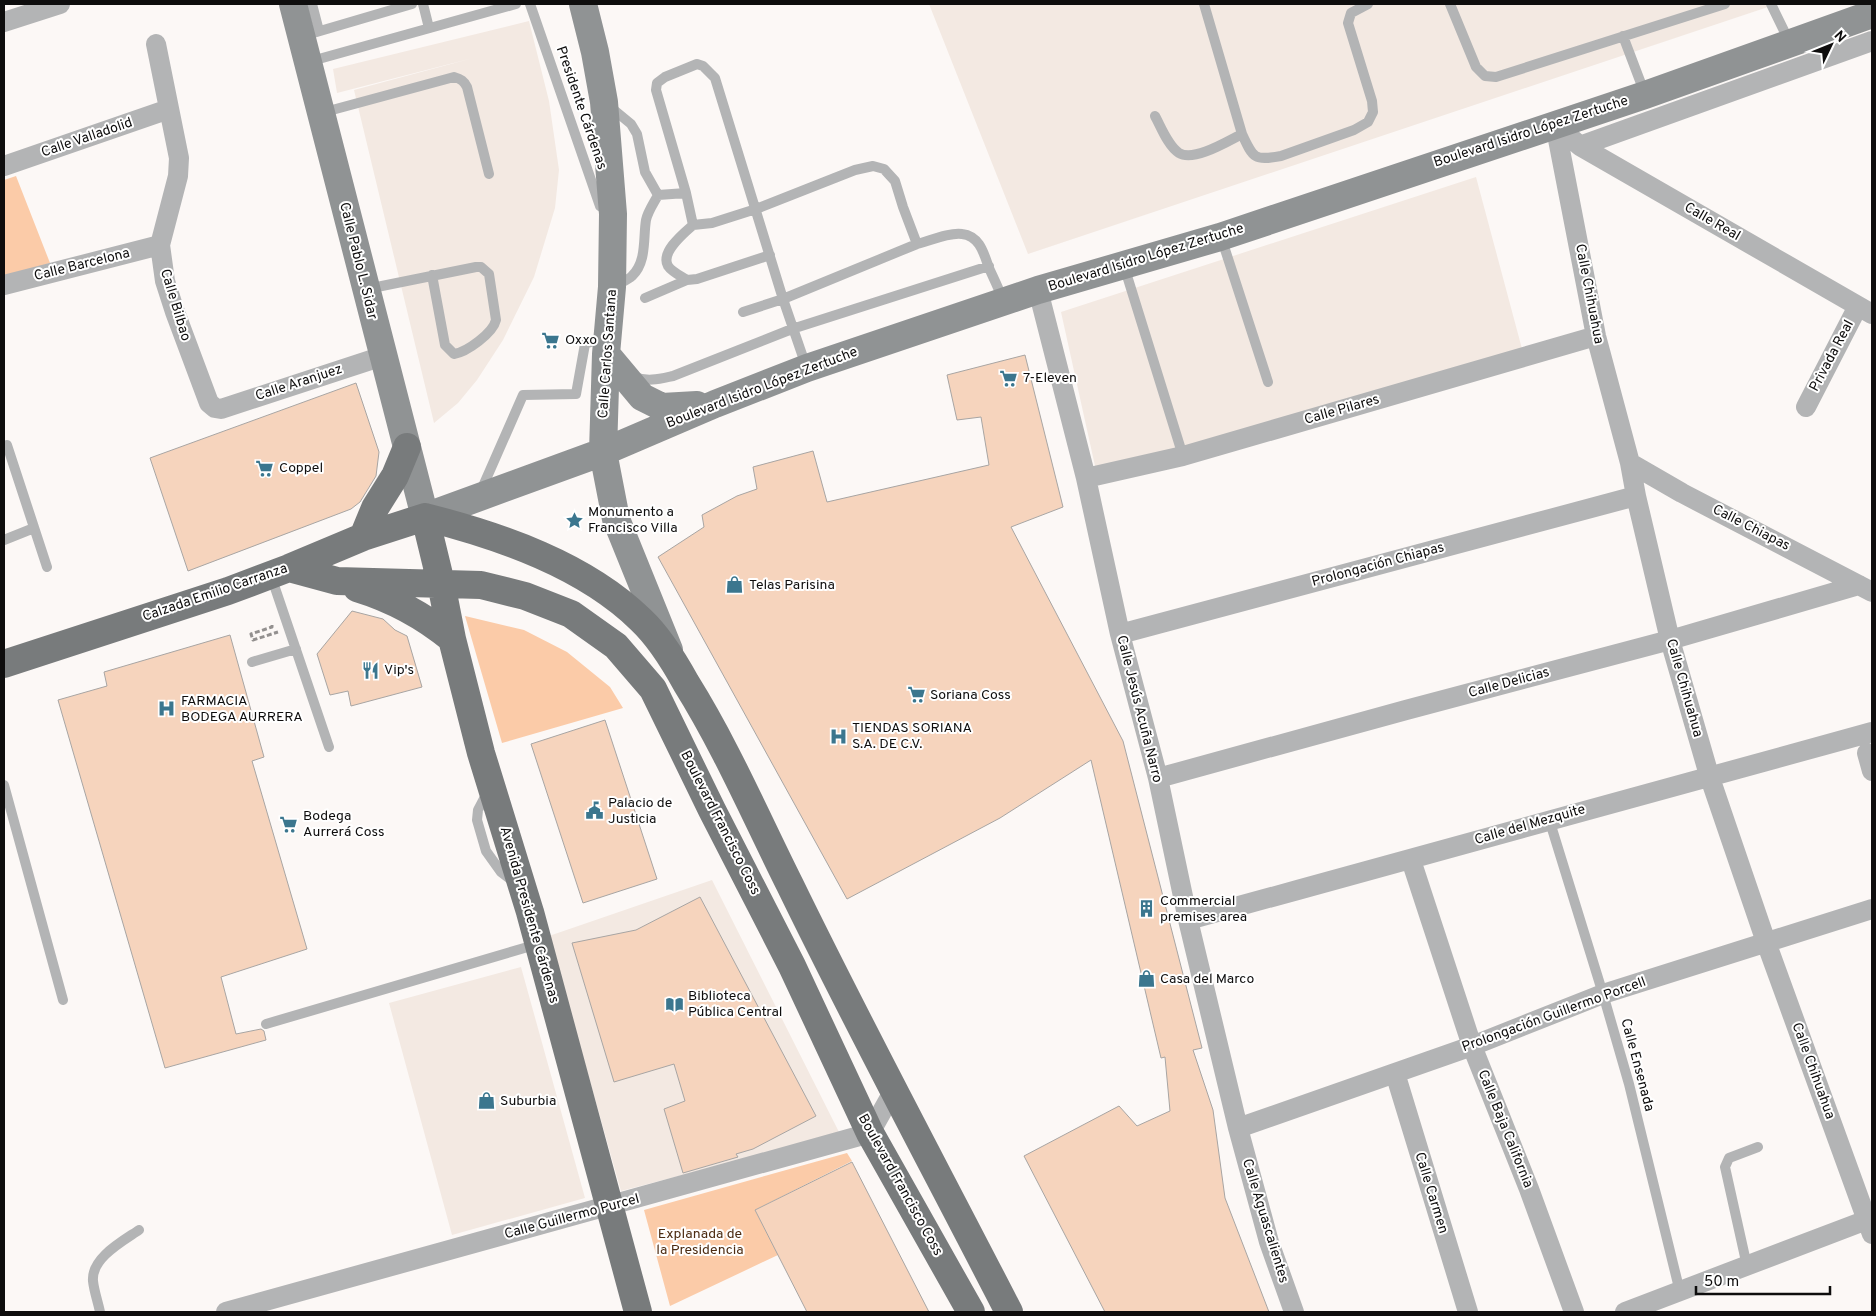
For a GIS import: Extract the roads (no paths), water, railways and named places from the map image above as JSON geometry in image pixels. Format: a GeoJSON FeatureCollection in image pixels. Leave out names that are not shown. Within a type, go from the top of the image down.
{"type":"FeatureCollection","features":[{"type":"Feature","properties":{"kind":"main road","name":"Calle Pablo L. Sidar"},"geometry":{"type":"LineString","coordinates":[[293,4],[310,34],[307,63],[425,517]]}},
{"type":"Feature","properties":{"kind":"main road","name":"Calle Carlos Santana"},"geometry":{"type":"LineString","coordinates":[[583,4],[595,52],[604,102],[613,214],[612,353],[602,452],[616,520],[675,664]]}},
{"type":"Feature","properties":{"kind":"main road","name":"Boulevard Isidro López Zertuche"},"geometry":{"type":"LineString","coordinates":[[425,517],[602,452],[807,368],[1038,290],[1220,236],[1645,94],[1872,14]]}},
{"type":"Feature","properties":{"kind":"main road"},"geometry":{"type":"LineString","coordinates":[[612,353],[642,397],[662,407],[716,404]]}},
{"type":"Feature","properties":{"kind":"main road"},"geometry":{"type":"LineString","coordinates":[[363,537],[375,508],[395,476],[406,447]]}},
{"type":"Feature","properties":{"kind":"main road"},"geometry":{"type":"LineString","coordinates":[[425,517],[460,526],[502,541],[545,558],[596,583],[642,621],[675,664],[704,712],[819,944],[1009,1312]]}},
{"type":"Feature","properties":{"kind":"main road","name":"Calzada Emilio Carranza"},"geometry":{"type":"LineString","coordinates":[[4,664],[228,591],[280,572],[363,537],[425,517]]}},
{"type":"Feature","properties":{"kind":"main road","name":"Avenida Presidente Cárdenas"},"geometry":{"type":"LineString","coordinates":[[425,517],[452,639],[481,753],[539,944],[638,1312]]}},
{"type":"Feature","properties":{"kind":"main road","name":"Boulevard Francisco Coss"},"geometry":{"type":"LineString","coordinates":[[280,572],[337,581],[481,585],[525,596],[571,614],[616,646],[653,688],[712,810],[792,966],[870,1133],[971,1312]]}},
{"type":"Feature","properties":{"kind":"main road"},"geometry":{"type":"LineString","coordinates":[[337,581],[376,594],[408,609],[430,621],[452,639]]}},
{"type":"Feature","properties":{"kind":"main road"},"geometry":{"type":"LineString","coordinates":[[712,810],[800,931],[819,944]]}},
{"type":"Feature","properties":{"kind":"main road"},"geometry":{"type":"LineString","coordinates":[[792,966],[802,960],[813,962],[864,1032]]}},
{"type":"Feature","properties":{"kind":"street"},"geometry":{"type":"LineString","coordinates":[[4,22],[60,4]]}},
{"type":"Feature","properties":{"kind":"street"},"geometry":{"type":"LineString","coordinates":[[1826,30],[1869,46]]}},
{"type":"Feature","properties":{"kind":"street","name":"Calle Bilbao"},"geometry":{"type":"LineString","coordinates":[[156,44],[180,158],[178,176],[160,245],[165,282],[209,403],[216,408]]}},
{"type":"Feature","properties":{"kind":"street"},"geometry":{"type":"LineString","coordinates":[[1580,146],[1869,46]]}},
{"type":"Feature","properties":{"kind":"street","name":"Calle Valladolid"},"geometry":{"type":"LineString","coordinates":[[4,166],[170,109]]}},
{"type":"Feature","properties":{"kind":"street","name":"Calle Real"},"geometry":{"type":"LineString","coordinates":[[1555,124],[1580,146],[1865,310]]}},
{"type":"Feature","properties":{"kind":"street","name":"Calle Chihuahua"},"geometry":{"type":"LineString","coordinates":[[1555,124],[1596,336],[1630,463],[1670,640],[1708,775],[1766,942],[1870,1224]]}},
{"type":"Feature","properties":{"kind":"street","name":"Calle Barcelona"},"geometry":{"type":"LineString","coordinates":[[4,285],[160,245]]}},
{"type":"Feature","properties":{"kind":"street","name":"Calle Jesús Acuña Narro"},"geometry":{"type":"LineString","coordinates":[[1038,290],[1086,478],[1120,634],[1158,778],[1188,920],[1238,1128]]}},
{"type":"Feature","properties":{"kind":"street","name":"Privada Real"},"geometry":{"type":"LineString","coordinates":[[1806,407],[1865,310]]}},
{"type":"Feature","properties":{"kind":"street","name":"Calle Pilares"},"geometry":{"type":"LineString","coordinates":[[1086,478],[1183,456],[1596,336]]}},
{"type":"Feature","properties":{"kind":"street","name":"Calle Aranjuez"},"geometry":{"type":"LineString","coordinates":[[216,408],[221,409],[383,356]]}},
{"type":"Feature","properties":{"kind":"street","name":"Calle Chiapas"},"geometry":{"type":"LineString","coordinates":[[1630,463],[1682,493],[1866,588]]}},
{"type":"Feature","properties":{"kind":"street","name":"Prolongación Chiapas"},"geometry":{"type":"LineString","coordinates":[[1120,634],[1636,496]]}},
{"type":"Feature","properties":{"kind":"street","name":"Calle Delicias"},"geometry":{"type":"LineString","coordinates":[[1158,778],[1866,588]]}},
{"type":"Feature","properties":{"kind":"street","name":"Calle del Mezquite"},"geometry":{"type":"LineString","coordinates":[[1188,920],[1411,860],[1708,775],[1872,732]]}},
{"type":"Feature","properties":{"kind":"street","name":"Calle Baja California"},"geometry":{"type":"LineString","coordinates":[[1411,860],[1472,1046],[1529,1190],[1574,1312]]}},
{"type":"Feature","properties":{"kind":"street","name":"Prolongación Guillermo Porcell"},"geometry":{"type":"LineString","coordinates":[[1238,1128],[1472,1046],[1603,994],[1872,909]]}},
{"type":"Feature","properties":{"kind":"street","name":"Calle Carmen"},"geometry":{"type":"LineString","coordinates":[[1395,1073],[1468,1312]]}},
{"type":"Feature","properties":{"kind":"street"},"geometry":{"type":"LineString","coordinates":[[870,1133],[894,1090]]}},
{"type":"Feature","properties":{"kind":"street","name":"Calle Aguascalientes"},"geometry":{"type":"LineString","coordinates":[[1238,1128],[1269,1242],[1294,1312]]}},
{"type":"Feature","properties":{"kind":"street","name":"Calle Guillermo Purcel"},"geometry":{"type":"LineString","coordinates":[[226,1312],[870,1133]]}},
{"type":"Feature","properties":{"kind":"street"},"geometry":{"type":"LineString","coordinates":[[1625,1312],[1747,1266],[1870,1224]]}},
{"type":"Feature","properties":{"kind":"lane"},"geometry":{"type":"LineString","coordinates":[[312,4],[310,34],[412,4]]}},
{"type":"Feature","properties":{"kind":"lane"},"geometry":{"type":"LineString","coordinates":[[423,4],[429,28]]}},
{"type":"Feature","properties":{"kind":"lane"},"geometry":{"type":"LineString","coordinates":[[307,63],[516,4]]}},
{"type":"Feature","properties":{"kind":"lane","name":"Presidente Cárdenas"},"geometry":{"type":"LineString","coordinates":[[530,4],[600,206],[613,214]]}},
{"type":"Feature","properties":{"kind":"lane"},"geometry":{"type":"LineString","coordinates":[[1204,4],[1242,134],[1250,152],[1258,158],[1282,156],[1345,133],[1368,122],[1372,112],[1372,100],[1350,36],[1348,23],[1351,13],[1368,4]]}},
{"type":"Feature","properties":{"kind":"lane"},"geometry":{"type":"LineString","coordinates":[[1450,4],[1476,67],[1485,76],[1496,76],[1725,4]]}},
{"type":"Feature","properties":{"kind":"lane"},"geometry":{"type":"LineString","coordinates":[[1771,4],[1790,43]]}},
{"type":"Feature","properties":{"kind":"lane"},"geometry":{"type":"LineString","coordinates":[[1623,36],[1645,94]]}},
{"type":"Feature","properties":{"kind":"lane"},"geometry":{"type":"LineString","coordinates":[[693,225],[686,192],[656,90],[658,83],[665,77],[698,64],[703,66],[715,78],[782,299],[807,368]]}},
{"type":"Feature","properties":{"kind":"lane"},"geometry":{"type":"LineString","coordinates":[[320,114],[454,77],[460,79],[464,81],[467,87],[489,174]]}},
{"type":"Feature","properties":{"kind":"lane"},"geometry":{"type":"LineString","coordinates":[[604,102],[631,124],[637,134],[645,172],[658,195]]}},
{"type":"Feature","properties":{"kind":"lane"},"geometry":{"type":"LineString","coordinates":[[1155,116],[1170,143],[1179,153],[1191,156],[1242,134]]}},
{"type":"Feature","properties":{"kind":"lane"},"geometry":{"type":"LineString","coordinates":[[686,280],[667,265],[667,258],[674,243],[693,225],[712,223],[756,209],[855,170],[873,166],[884,169],[895,180],[917,244]]}},
{"type":"Feature","properties":{"kind":"lane"},"geometry":{"type":"LineString","coordinates":[[658,195],[686,192]]}},
{"type":"Feature","properties":{"kind":"lane"},"geometry":{"type":"LineString","coordinates":[[612,287],[631,277],[637,269],[644,243],[646,219],[658,195]]}},
{"type":"Feature","properties":{"kind":"lane"},"geometry":{"type":"LineString","coordinates":[[743,312],[782,299],[917,244],[945,236],[962,234],[975,239],[984,252],[1004,301]]}},
{"type":"Feature","properties":{"kind":"lane"},"geometry":{"type":"LineString","coordinates":[[1220,236],[1268,382]]}},
{"type":"Feature","properties":{"kind":"lane"},"geometry":{"type":"LineString","coordinates":[[645,298],[686,280],[697,279],[770,256]]}},
{"type":"Feature","properties":{"kind":"lane"},"geometry":{"type":"LineString","coordinates":[[1124,265],[1183,456]]}},
{"type":"Feature","properties":{"kind":"lane"},"geometry":{"type":"LineString","coordinates":[[478,498],[523,395],[576,394],[585,344],[612,353],[642,380],[655,380],[673,376],[792,329],[989,266]]}},
{"type":"Feature","properties":{"kind":"lane"},"geometry":{"type":"LineString","coordinates":[[366,289],[432,275],[481,267],[489,274],[496,320],[495,326],[490,332],[461,353],[454,354],[445,345],[432,275]]}},
{"type":"Feature","properties":{"kind":"lane"},"geometry":{"type":"LineString","coordinates":[[7,445],[47,567]]}},
{"type":"Feature","properties":{"kind":"lane"},"geometry":{"type":"LineString","coordinates":[[4,540],[34,528]]}},
{"type":"Feature","properties":{"kind":"lane"},"geometry":{"type":"LineString","coordinates":[[280,572],[290,629],[328,746]]}},
{"type":"Feature","properties":{"kind":"lane"},"geometry":{"type":"LineString","coordinates":[[252,662],[296,648]]}},
{"type":"Feature","properties":{"kind":"lane"},"geometry":{"type":"LineString","coordinates":[[4,785],[63,1000]]}},
{"type":"Feature","properties":{"kind":"lane","name":"Calle Ensenada"},"geometry":{"type":"LineString","coordinates":[[1549,819],[1629,1084],[1680,1292]]}},
{"type":"Feature","properties":{"kind":"lane"},"geometry":{"type":"LineString","coordinates":[[266,1024],[539,944]]}},
{"type":"Feature","properties":{"kind":"lane"},"geometry":{"type":"LineString","coordinates":[[1747,1266],[1725,1167],[1728,1158],[1758,1148]]}},
{"type":"Feature","properties":{"kind":"lane"},"geometry":{"type":"LineString","coordinates":[[100,1312],[93,1281],[96,1266],[113,1249],[139,1230]]}},
{"type":"Feature","properties":{"kind":"place","name":"Oxxo"},"geometry":{"type":"Point","coordinates":[551,340]}},
{"type":"Feature","properties":{"kind":"place","name":"7-Eleven"},"geometry":{"type":"Point","coordinates":[1009,378]}},
{"type":"Feature","properties":{"kind":"place","name":"Coppel"},"geometry":{"type":"Point","coordinates":[265,468]}},
{"type":"Feature","properties":{"kind":"place","name":"Monumento a Francisco Villa"},"geometry":{"type":"Point","coordinates":[574,520]}},
{"type":"Feature","properties":{"kind":"place","name":"Telas Parisina"},"geometry":{"type":"Point","coordinates":[735,585]}},
{"type":"Feature","properties":{"kind":"place","name":"Vip's"},"geometry":{"type":"Point","coordinates":[370,670]}},
{"type":"Feature","properties":{"kind":"place","name":"Soriana Coss"},"geometry":{"type":"Point","coordinates":[916,695]}},
{"type":"Feature","properties":{"kind":"place","name":"FARMACIA BODEGA AURRERA"},"geometry":{"type":"Point","coordinates":[167,709]}},
{"type":"Feature","properties":{"kind":"place","name":"TIENDAS SORIANA S.A. DE C.V."},"geometry":{"type":"Point","coordinates":[838,736]}},
{"type":"Feature","properties":{"kind":"place","name":"Palacio de Justicia"},"geometry":{"type":"Point","coordinates":[594,811]}},
{"type":"Feature","properties":{"kind":"place","name":"Bodega Aurrerá Coss"},"geometry":{"type":"Point","coordinates":[289,824]}},
{"type":"Feature","properties":{"kind":"place","name":"Commercial premises area"},"geometry":{"type":"Point","coordinates":[1146,909]}},
{"type":"Feature","properties":{"kind":"place","name":"Casa del Marco"},"geometry":{"type":"Point","coordinates":[1146,979]}},
{"type":"Feature","properties":{"kind":"place","name":"Biblioteca Pública Central"},"geometry":{"type":"Point","coordinates":[674,1004]}},
{"type":"Feature","properties":{"kind":"place","name":"Suburbia"},"geometry":{"type":"Point","coordinates":[486,1101]}},
{"type":"Feature","properties":{"kind":"park label","name":"Explanada de la Presidencia"},"geometry":{"type":"Point","coordinates":[700,1242]}}]}
